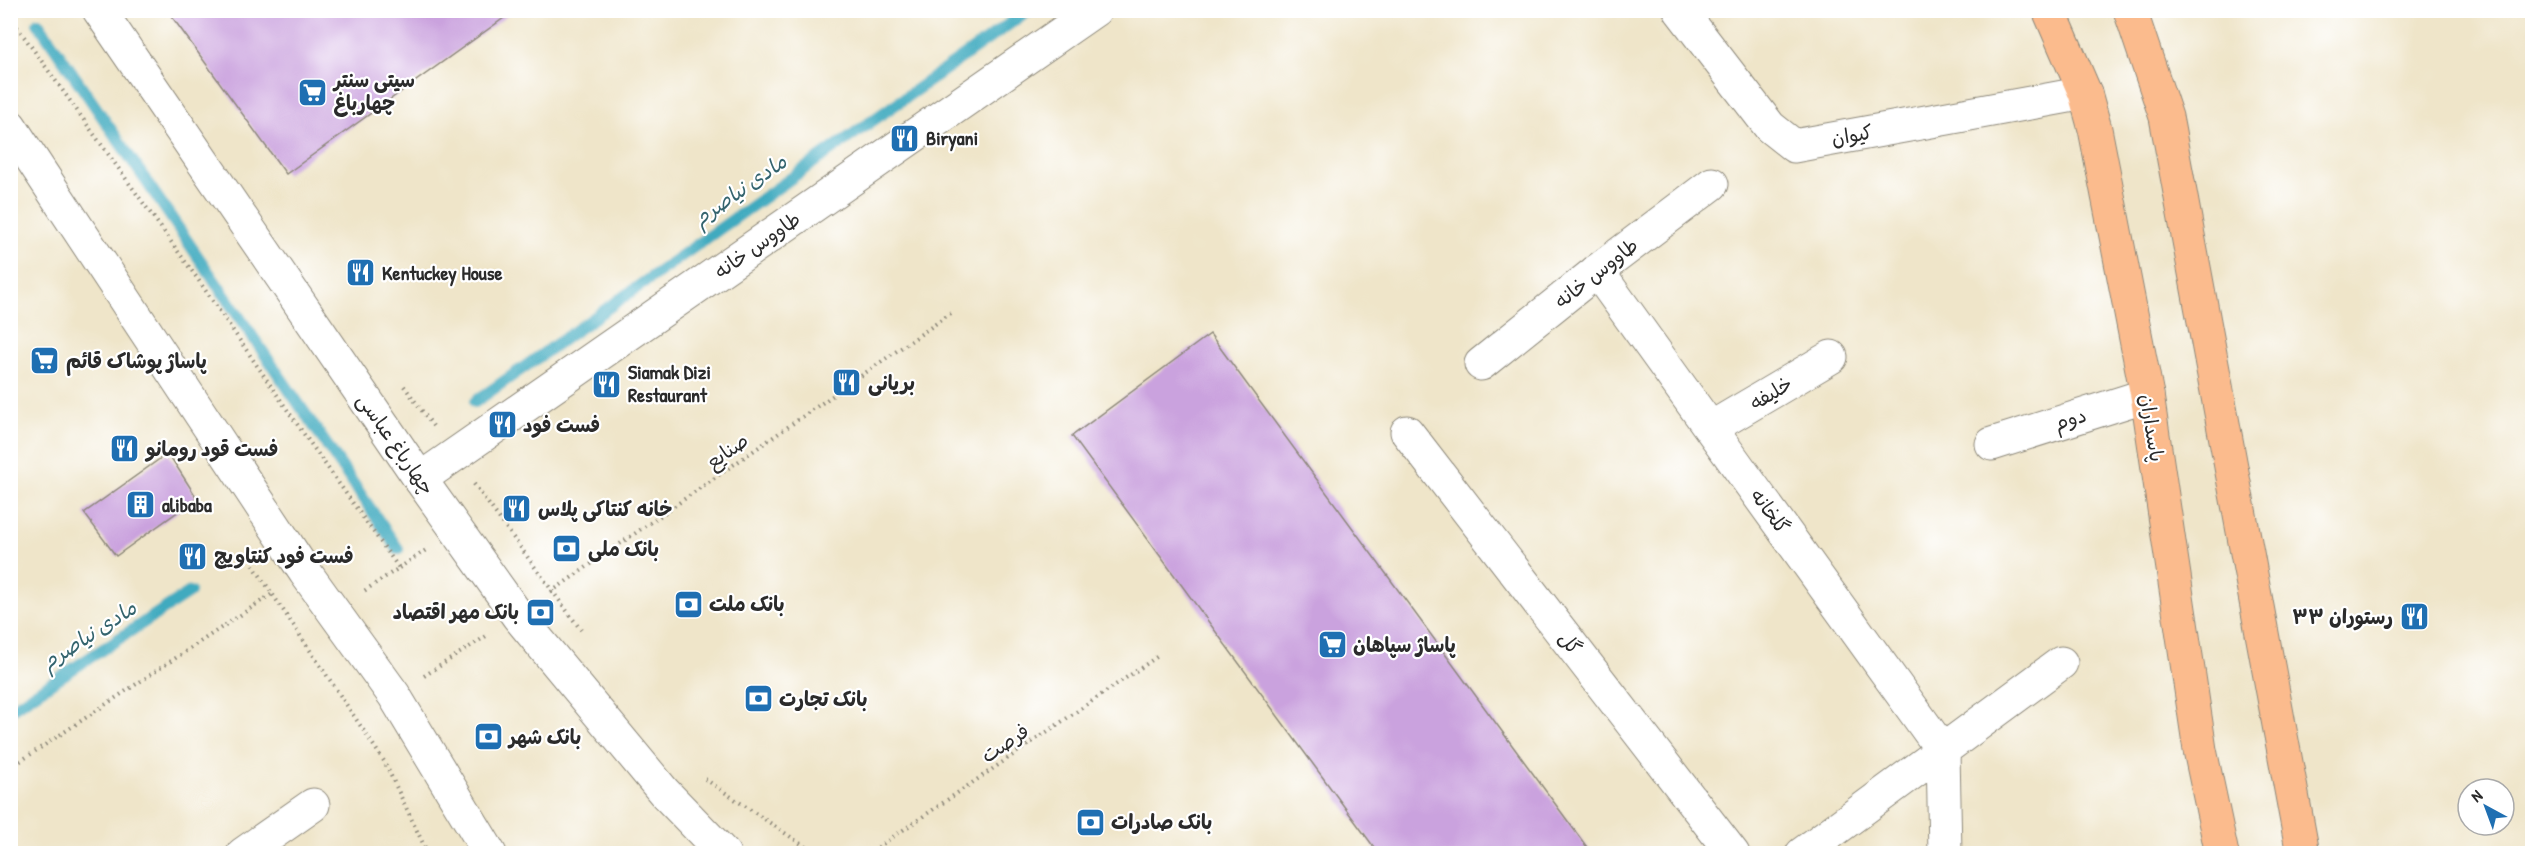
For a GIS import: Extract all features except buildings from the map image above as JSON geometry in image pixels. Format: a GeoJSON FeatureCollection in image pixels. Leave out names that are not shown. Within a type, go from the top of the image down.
{"type":"FeatureCollection","features":[{"type":"Feature","properties":{"kind":"main road","name":"پاسداران"},"geometry":{"type":"LineString","coordinates":[[2049,10],[2085,93],[2097,141],[2147,395],[2200,750],[2222,854]]}},
{"type":"Feature","properties":{"kind":"main road"},"geometry":{"type":"LineString","coordinates":[[2130,10],[2166,117],[2302,854]]}},
{"type":"Feature","properties":{"kind":"street","name":"چهارباغ عباسی"},"geometry":{"type":"LineString","coordinates":[[99,10],[420,479],[518,616],[664,792],[724,854]]}},
{"type":"Feature","properties":{"kind":"street","name":"طاووس خانه"},"geometry":{"type":"LineString","coordinates":[[420,479],[1095,10]]}},
{"type":"Feature","properties":{"kind":"street","name":"کیوان"},"geometry":{"type":"LineString","coordinates":[[1680,10],[1770,127],[1794,146],[2085,93]]}},
{"type":"Feature","properties":{"kind":"street"},"geometry":{"type":"LineString","coordinates":[[10,126],[305,572],[394,695],[490,854]]}},
{"type":"Feature","properties":{"kind":"street","name":"طاووس خانه"},"geometry":{"type":"LineString","coordinates":[[1481,364],[1597,271],[1712,184]]}},
{"type":"Feature","properties":{"kind":"street","name":"گلخانه"},"geometry":{"type":"LineString","coordinates":[[1597,271],[1943,751]]}},
{"type":"Feature","properties":{"kind":"street","name":"خلیفه"},"geometry":{"type":"LineString","coordinates":[[1711,429],[1832,357]]}},
{"type":"Feature","properties":{"kind":"street","name":"دوم"},"geometry":{"type":"LineString","coordinates":[[1992,444],[2147,395]]}},
{"type":"Feature","properties":{"kind":"street","name":"گل"},"geometry":{"type":"LineString","coordinates":[[1407,432],[1733,854]]}},
{"type":"Feature","properties":{"kind":"street"},"geometry":{"type":"LineString","coordinates":[[1802,854],[2061,663]]}},
{"type":"Feature","properties":{"kind":"street"},"geometry":{"type":"LineString","coordinates":[[1943,751],[1946,854]]}},
{"type":"Feature","properties":{"kind":"street"},"geometry":{"type":"LineString","coordinates":[[243,854],[313,806]]}},
{"type":"Feature","properties":{"kind":"path"},"geometry":{"type":"LineString","coordinates":[[10,17],[197,278],[399,568],[333,611]]}},
{"type":"Feature","properties":{"kind":"path","name":"صنایع"},"geometry":{"type":"LineString","coordinates":[[394,695],[518,616],[954,311]]}},
{"type":"Feature","properties":{"kind":"path"},"geometry":{"type":"LineString","coordinates":[[10,768],[305,572]]}},
{"type":"Feature","properties":{"kind":"path","name":"فرصت"},"geometry":{"type":"LineString","coordinates":[[868,854],[1158,656]]}},
{"type":"Feature","properties":{"kind":"waterway","name":"مادی نیاصرم"},"geometry":{"type":"LineString","coordinates":[[475,402],[1029,10]]}},
{"type":"Feature","properties":{"kind":"waterway"},"geometry":{"type":"LineString","coordinates":[[38,23],[398,549]]}},
{"type":"Feature","properties":{"kind":"waterway","name":"مادی نیاصرم"},"geometry":{"type":"LineString","coordinates":[[10,710],[190,592]]}},
{"type":"Feature","properties":{"kind":"place","name":"سیتی سنتر چهارباغ"},"geometry":{"type":"Point","coordinates":[313,92]}},
{"type":"Feature","properties":{"kind":"place","name":"Biryani"},"geometry":{"type":"Point","coordinates":[905,138]}},
{"type":"Feature","properties":{"kind":"place","name":"Kentuckey House"},"geometry":{"type":"Point","coordinates":[361,273]}},
{"type":"Feature","properties":{"kind":"place","name":"پاساژ پوشاک قائم"},"geometry":{"type":"Point","coordinates":[45,361]}},
{"type":"Feature","properties":{"kind":"place","name":"بریانی"},"geometry":{"type":"Point","coordinates":[847,383]}},
{"type":"Feature","properties":{"kind":"place","name":"Siamak Dizi Restaurant"},"geometry":{"type":"Point","coordinates":[607,384]}},
{"type":"Feature","properties":{"kind":"place","name":"فست فود"},"geometry":{"type":"Point","coordinates":[502,425]}},
{"type":"Feature","properties":{"kind":"place","name":"فست قود رومانو"},"geometry":{"type":"Point","coordinates":[125,449]}},
{"type":"Feature","properties":{"kind":"place","name":"alibaba"},"geometry":{"type":"Point","coordinates":[141,505]}},
{"type":"Feature","properties":{"kind":"place","name":"خانه کنتاکی پلاس"},"geometry":{"type":"Point","coordinates":[517,509]}},
{"type":"Feature","properties":{"kind":"place","name":"بانک ملی"},"geometry":{"type":"Point","coordinates":[567,549]}},
{"type":"Feature","properties":{"kind":"place","name":"فست فود کنتاویچ"},"geometry":{"type":"Point","coordinates":[193,556]}},
{"type":"Feature","properties":{"kind":"place","name":"بانک ملت"},"geometry":{"type":"Point","coordinates":[688,604]}},
{"type":"Feature","properties":{"kind":"place","name":"بانک مهر اقتصاد"},"geometry":{"type":"Point","coordinates":[540,612]}},
{"type":"Feature","properties":{"kind":"place","name":"رستوران ۳۳"},"geometry":{"type":"Point","coordinates":[2414,617]}},
{"type":"Feature","properties":{"kind":"place","name":"پاساژ سپاهان"},"geometry":{"type":"Point","coordinates":[1332,645]}},
{"type":"Feature","properties":{"kind":"place","name":"بانک تجارت"},"geometry":{"type":"Point","coordinates":[758,699]}},
{"type":"Feature","properties":{"kind":"place","name":"بانک شهر"},"geometry":{"type":"Point","coordinates":[488,737]}},
{"type":"Feature","properties":{"kind":"place","name":"بانک صادرات"},"geometry":{"type":"Point","coordinates":[1090,822]}}]}
